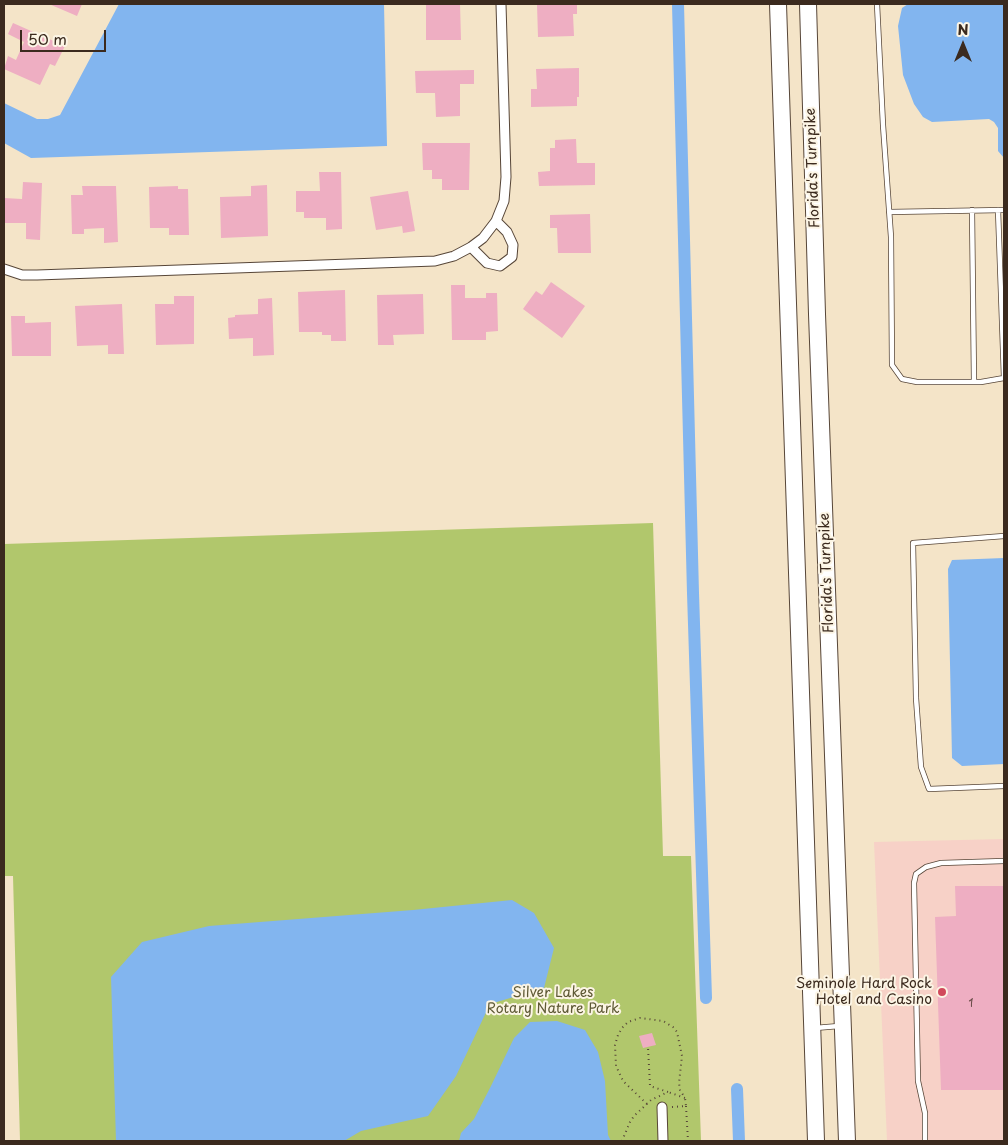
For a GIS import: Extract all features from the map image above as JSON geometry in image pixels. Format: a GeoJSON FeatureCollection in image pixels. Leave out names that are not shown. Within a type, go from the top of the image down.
{"type":"FeatureCollection","features":[{"type":"Feature","properties":{"kind":"highway"},"geometry":{"type":"LineString","coordinates":[[778,4],[816,1141]]}},
{"type":"Feature","properties":{"kind":"highway","name":"Florida's Turnpike"},"geometry":{"type":"LineString","coordinates":[[808,4],[817,314],[847,1141]]}},
{"type":"Feature","properties":{"kind":"street"},"geometry":{"type":"LineString","coordinates":[[4,268],[22,274],[37,275],[435,261],[454,256],[472,248],[483,238],[496,221],[504,201],[506,177],[501,4]]}},
{"type":"Feature","properties":{"kind":"street"},"geometry":{"type":"LineString","coordinates":[[472,248],[487,263],[500,266],[512,257],[513,245],[507,232],[496,221]]}},
{"type":"Feature","properties":{"kind":"street"},"geometry":{"type":"LineString","coordinates":[[662,1107],[663,1141]]}},
{"type":"Feature","properties":{"kind":"lane"},"geometry":{"type":"LineString","coordinates":[[877,4],[891,237],[892,365],[902,379],[917,382],[974,382],[1004,378],[998,210]]}},
{"type":"Feature","properties":{"kind":"lane"},"geometry":{"type":"LineString","coordinates":[[972,210],[974,382]]}},
{"type":"Feature","properties":{"kind":"lane"},"geometry":{"type":"LineString","coordinates":[[889,212],[1004,210]]}},
{"type":"Feature","properties":{"kind":"lane"},"geometry":{"type":"LineString","coordinates":[[1004,536],[913,543],[916,698],[921,767],[929,789],[1004,786]]}},
{"type":"Feature","properties":{"kind":"lane"},"geometry":{"type":"LineString","coordinates":[[926,1141],[924,1113],[918,1081],[914,883],[916,874],[926,867],[941,863],[1004,861]]}},
{"type":"Feature","properties":{"kind":"lane"},"geometry":{"type":"LineString","coordinates":[[812,1028],[843,1026]]}},
{"type":"Feature","properties":{"kind":"path"},"geometry":{"type":"LineString","coordinates":[[647,1104],[623,1081],[619,1073],[615,1045],[622,1028],[628,1022],[640,1018],[663,1021],[674,1027],[677,1032],[682,1056],[679,1083],[680,1090],[685,1098],[688,1141]]}},
{"type":"Feature","properties":{"kind":"path"},"geometry":{"type":"LineString","coordinates":[[648,1047],[650,1086],[685,1098]]}},
{"type":"Feature","properties":{"kind":"path"},"geometry":{"type":"LineString","coordinates":[[622,1141],[630,1122],[647,1104],[668,1092]]}},
{"type":"Feature","properties":{"kind":"path"},"geometry":{"type":"LineString","coordinates":[[662,1107],[686,1106]]}},
{"type":"Feature","properties":{"kind":"shaded area","name":"Seminole Hard Rock Hotel and Casino"},"geometry":{"type":"Polygon","coordinates":[[[1004,839],[1004,1141],[887,1141],[874,842],[1004,839]]]}},
{"type":"Feature","properties":{"kind":"green space","name":"Silver Lakes Rotary Nature Park"},"geometry":{"type":"Polygon","coordinates":[[[653,523],[663,856],[691,856],[701,1141],[20,1141],[13,876],[4,876],[4,544],[653,523]]]}},
{"type":"Feature","properties":{"kind":"water"},"geometry":{"type":"Polygon","coordinates":[[[119,4],[384,4],[387,146],[31,158],[4,143],[4,103],[37,119],[48,119],[60,115],[119,4]]]}},
{"type":"Feature","properties":{"kind":"water"},"geometry":{"type":"Polygon","coordinates":[[[908,4],[1004,4],[1004,158],[998,151],[998,128],[989,119],[932,122],[923,117],[914,104],[903,75],[898,26],[902,8],[908,4]]]}},
{"type":"Feature","properties":{"kind":"water"},"geometry":{"type":"Polygon","coordinates":[[[1004,558],[1004,764],[962,766],[952,758],[948,569],[952,560],[1004,558]]]}},
{"type":"Feature","properties":{"kind":"water"},"geometry":{"type":"Polygon","coordinates":[[[512,900],[534,913],[554,948],[544,988],[490,1004],[456,1076],[428,1116],[361,1131],[344,1141],[116,1141],[111,977],[142,942],[209,926],[512,900]]]}},
{"type":"Feature","properties":{"kind":"water"},"geometry":{"type":"Polygon","coordinates":[[[557,1021],[585,1030],[598,1052],[605,1081],[608,1135],[611,1141],[459,1141],[461,1133],[474,1119],[514,1038],[530,1022],[557,1021]]]}},
{"type":"Feature","properties":{"kind":"building"},"geometry":{"type":"Polygon","coordinates":[[[49,4],[82,4],[77,16],[49,4]]]}},
{"type":"Feature","properties":{"kind":"building"},"geometry":{"type":"Polygon","coordinates":[[[426,4],[460,4],[461,40],[426,40],[426,4]]]}},
{"type":"Feature","properties":{"kind":"building"},"geometry":{"type":"Polygon","coordinates":[[[537,4],[577,4],[577,14],[573,14],[574,36],[538,37],[537,4]]]}},
{"type":"Feature","properties":{"kind":"building"},"geometry":{"type":"Polygon","coordinates":[[[13,23],[65,46],[55,66],[50,64],[40,85],[4,69],[8,56],[16,60],[24,42],[8,34],[13,23]]]}},
{"type":"Feature","properties":{"kind":"building"},"geometry":{"type":"Polygon","coordinates":[[[579,68],[579,97],[577,97],[577,106],[531,107],[531,89],[537,89],[536,69],[579,68]]]}},
{"type":"Feature","properties":{"kind":"building"},"geometry":{"type":"Polygon","coordinates":[[[474,70],[474,84],[460,84],[460,116],[436,117],[435,93],[416,93],[415,71],[474,70]]]}},
{"type":"Feature","properties":{"kind":"building"},"geometry":{"type":"Polygon","coordinates":[[[576,139],[577,163],[595,163],[595,185],[539,186],[538,172],[550,171],[550,148],[555,148],[555,140],[576,139]]]}},
{"type":"Feature","properties":{"kind":"building"},"geometry":{"type":"Polygon","coordinates":[[[422,143],[470,143],[469,190],[442,190],[442,179],[432,179],[432,170],[423,170],[422,143]]]}},
{"type":"Feature","properties":{"kind":"building"},"geometry":{"type":"Polygon","coordinates":[[[319,172],[341,172],[342,229],[326,230],[326,218],[304,218],[304,212],[296,212],[296,191],[320,191],[319,172]]]}},
{"type":"Feature","properties":{"kind":"building"},"geometry":{"type":"Polygon","coordinates":[[[23,182],[42,183],[40,240],[26,239],[26,223],[4,223],[4,198],[22,199],[23,182]]]}},
{"type":"Feature","properties":{"kind":"building"},"geometry":{"type":"Polygon","coordinates":[[[267,185],[268,236],[221,238],[220,197],[251,196],[251,186],[267,185]]]}},
{"type":"Feature","properties":{"kind":"building"},"geometry":{"type":"Polygon","coordinates":[[[82,186],[116,186],[118,242],[104,243],[104,228],[84,229],[84,234],[72,234],[71,195],[83,195],[82,186]]]}},
{"type":"Feature","properties":{"kind":"building"},"geometry":{"type":"Polygon","coordinates":[[[178,186],[178,189],[188,189],[189,235],[169,235],[169,228],[150,228],[149,187],[178,186]]]}},
{"type":"Feature","properties":{"kind":"building"},"geometry":{"type":"Polygon","coordinates":[[[408,191],[415,231],[403,233],[402,226],[376,230],[370,197],[408,191]]]}},
{"type":"Feature","properties":{"kind":"building"},"geometry":{"type":"Polygon","coordinates":[[[590,214],[591,253],[558,253],[557,228],[550,228],[550,215],[590,214]]]}},
{"type":"Feature","properties":{"kind":"building"},"geometry":{"type":"Polygon","coordinates":[[[551,282],[585,306],[562,338],[523,309],[536,291],[542,295],[551,282]]]}},
{"type":"Feature","properties":{"kind":"building"},"geometry":{"type":"Polygon","coordinates":[[[451,285],[465,285],[465,298],[486,298],[486,293],[497,293],[498,331],[486,332],[486,340],[452,340],[451,285]]]}},
{"type":"Feature","properties":{"kind":"building"},"geometry":{"type":"Polygon","coordinates":[[[345,290],[346,341],[331,341],[331,335],[322,335],[322,332],[299,332],[298,292],[345,290]]]}},
{"type":"Feature","properties":{"kind":"building"},"geometry":{"type":"Polygon","coordinates":[[[423,294],[424,334],[393,335],[394,345],[378,345],[377,295],[423,294]]]}},
{"type":"Feature","properties":{"kind":"building"},"geometry":{"type":"Polygon","coordinates":[[[174,296],[194,296],[194,344],[156,345],[155,304],[174,304],[174,296]]]}},
{"type":"Feature","properties":{"kind":"building"},"geometry":{"type":"Polygon","coordinates":[[[272,298],[274,355],[253,356],[253,338],[229,339],[228,318],[235,317],[235,315],[258,314],[258,299],[272,298]]]}},
{"type":"Feature","properties":{"kind":"building"},"geometry":{"type":"Polygon","coordinates":[[[122,304],[124,354],[108,354],[108,345],[77,346],[75,306],[122,304]]]}},
{"type":"Feature","properties":{"kind":"building"},"geometry":{"type":"Polygon","coordinates":[[[11,316],[25,316],[25,323],[51,322],[51,356],[12,356],[11,316]]]}},
{"type":"Feature","properties":{"kind":"building"},"geometry":{"type":"Polygon","coordinates":[[[955,886],[1004,886],[1004,1090],[941,1090],[935,917],[956,916],[955,886]]]}},
{"type":"Feature","properties":{"kind":"building"},"geometry":{"type":"Polygon","coordinates":[[[652,1033],[656,1045],[643,1048],[639,1036],[652,1033]]]}},
{"type":"Feature","properties":{"kind":"waterway"},"geometry":{"type":"LineString","coordinates":[[678,4],[693,593],[706,998]]}},
{"type":"Feature","properties":{"kind":"waterway"},"geometry":{"type":"LineString","coordinates":[[737,1089],[739,1141]]}},
{"type":"Feature","properties":{"kind":"place","name":"Seminole Hard Rock Hotel and Casino"},"geometry":{"type":"Point","coordinates":[942,992]}}]}
